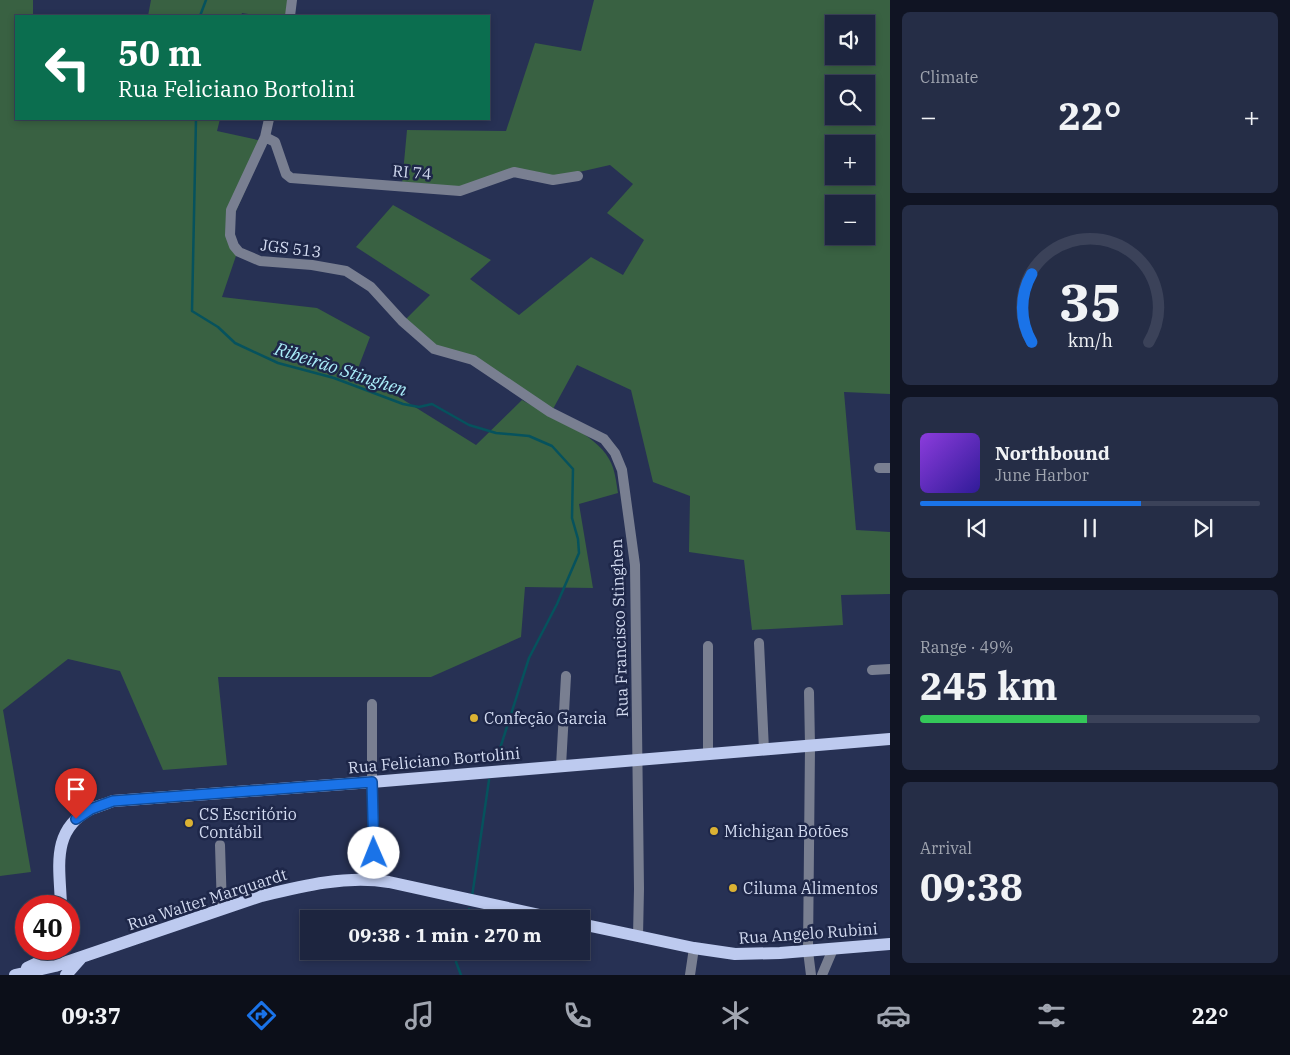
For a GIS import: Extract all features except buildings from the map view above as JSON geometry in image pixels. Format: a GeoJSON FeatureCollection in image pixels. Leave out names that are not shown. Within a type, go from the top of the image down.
{"type":"FeatureCollection","features":[{"type":"Feature","properties":{"kind":"main road","name":"Rua Feliciano Bortolini"},"geometry":{"type":"LineString","coordinates":[[61,895],[60,849],[64,834],[76,819],[91,809],[113,801],[372,782],[890,739]]}},
{"type":"Feature","properties":{"kind":"main road","name":"Rua Walter Marquardt"},"geometry":{"type":"LineString","coordinates":[[14,975],[45,969],[261,896],[295,887],[349,880],[374,880],[517,910]]}},
{"type":"Feature","properties":{"kind":"main road","name":"Rua Angelo Rubini"},"geometry":{"type":"LineString","coordinates":[[590,926],[694,948],[735,954],[808,951],[890,944]]}},
{"type":"Feature","properties":{"kind":"main road"},"geometry":{"type":"LineString","coordinates":[[66,975],[82,956]]}},
{"type":"Feature","properties":{"kind":"main road"},"geometry":{"type":"LineString","coordinates":[[14,975],[44,960]]}},
{"type":"Feature","properties":{"kind":"street"},"geometry":{"type":"LineString","coordinates":[[290,15],[292,0]]}},
{"type":"Feature","properties":{"kind":"street","name":"JGS 513"},"geometry":{"type":"LineString","coordinates":[[269,120],[265,137],[231,210],[229,220],[230,235],[234,246],[239,252],[260,261],[312,265],[346,271],[371,287],[402,321],[425,342],[434,348],[454,354]]}},
{"type":"Feature","properties":{"kind":"street","name":"RI 74"},"geometry":{"type":"LineString","coordinates":[[265,137],[275,142],[286,174],[291,178],[460,191],[514,172],[553,180],[578,176]]}},
{"type":"Feature","properties":{"kind":"street","name":"Rua Francisco Stinghen"},"geometry":{"type":"LineString","coordinates":[[454,354],[473,360],[550,412],[604,440],[615,453],[622,470],[635,565],[638,936]]}},
{"type":"Feature","properties":{"kind":"street"},"geometry":{"type":"LineString","coordinates":[[759,643],[764,750]]}},
{"type":"Feature","properties":{"kind":"street"},"geometry":{"type":"LineString","coordinates":[[708,646],[708,754]]}},
{"type":"Feature","properties":{"kind":"street"},"geometry":{"type":"LineString","coordinates":[[872,670],[890,669]]}},
{"type":"Feature","properties":{"kind":"street"},"geometry":{"type":"LineString","coordinates":[[561,766],[566,676]]}},
{"type":"Feature","properties":{"kind":"street"},"geometry":{"type":"LineString","coordinates":[[809,692],[808,951],[811,975]]}},
{"type":"Feature","properties":{"kind":"street"},"geometry":{"type":"LineString","coordinates":[[372,704],[374,880]]}},
{"type":"Feature","properties":{"kind":"street"},"geometry":{"type":"LineString","coordinates":[[220,845],[222,909]]}},
{"type":"Feature","properties":{"kind":"street"},"geometry":{"type":"LineString","coordinates":[[690,975],[694,948]]}},
{"type":"Feature","properties":{"kind":"street"},"geometry":{"type":"LineString","coordinates":[[822,975],[833,949]]}},
{"type":"Feature","properties":{"kind":"green space"},"geometry":{"type":"Polygon","coordinates":[[[0,0],[33,0],[33,15],[15,15],[15,120],[220,120],[217,131],[267,142],[232,220],[238,250],[222,297],[317,308],[370,337],[357,371],[476,445],[522,400],[570,425],[603,450],[613,467],[618,493],[579,504],[593,588],[525,587],[521,637],[431,677],[218,677],[227,765],[163,770],[120,671],[68,659],[3,710],[31,872],[0,876],[0,0]]]}},
{"type":"Feature","properties":{"kind":"green space"},"geometry":{"type":"Polygon","coordinates":[[[151,0],[291,0],[289,15],[242,13],[241,15],[148,15],[151,0]]]}},
{"type":"Feature","properties":{"kind":"green space"},"geometry":{"type":"Polygon","coordinates":[[[594,0],[890,0],[890,394],[844,392],[856,530],[890,532],[890,594],[841,595],[843,625],[752,630],[744,560],[689,552],[690,496],[653,482],[631,390],[577,365],[553,409],[492,368],[436,347],[406,319],[430,295],[356,247],[393,205],[491,260],[470,279],[519,315],[591,257],[623,275],[644,240],[607,213],[633,184],[610,165],[557,177],[512,170],[461,188],[402,184],[407,130],[506,131],[535,43],[581,51],[594,0]]]}},
{"type":"Feature","properties":{"kind":"waterway","name":"Ribeirão Stinghen"},"geometry":{"type":"LineString","coordinates":[[200,15],[206,0]]}},
{"type":"Feature","properties":{"kind":"waterway","name":"Ribeirão Stinghen"},"geometry":{"type":"LineString","coordinates":[[196,120],[192,311],[218,327],[235,343],[278,363],[334,378],[403,404],[419,407],[432,404],[469,425],[496,433],[529,436],[552,446],[573,469],[572,518],[578,539],[579,553],[557,604],[529,658],[497,758]]}},
{"type":"Feature","properties":{"kind":"waterway","name":"Ribeirão Stinghen"},"geometry":{"type":"LineString","coordinates":[[472,897],[489,780]]}},
{"type":"Feature","properties":{"kind":"waterway","name":"Ribeirão Stinghen"},"geometry":{"type":"LineString","coordinates":[[457,960],[461,975]]}},
{"type":"Feature","properties":{"kind":"place","name":"Confeção Garcia"},"geometry":{"type":"Point","coordinates":[474,718]}},
{"type":"Feature","properties":{"kind":"place","name":"CS Escritório Contábil"},"geometry":{"type":"Point","coordinates":[189,823]}},
{"type":"Feature","properties":{"kind":"place","name":"Michigan Botões"},"geometry":{"type":"Point","coordinates":[714,831]}},
{"type":"Feature","properties":{"kind":"place","name":"Ciluma Alimentos"},"geometry":{"type":"Point","coordinates":[733,888]}},
{"type":"Feature","properties":{"kind":"route"},"geometry":{"type":"LineString","coordinates":[[76,819],[91,809],[113,801],[372,782],[374,853]]}}]}
